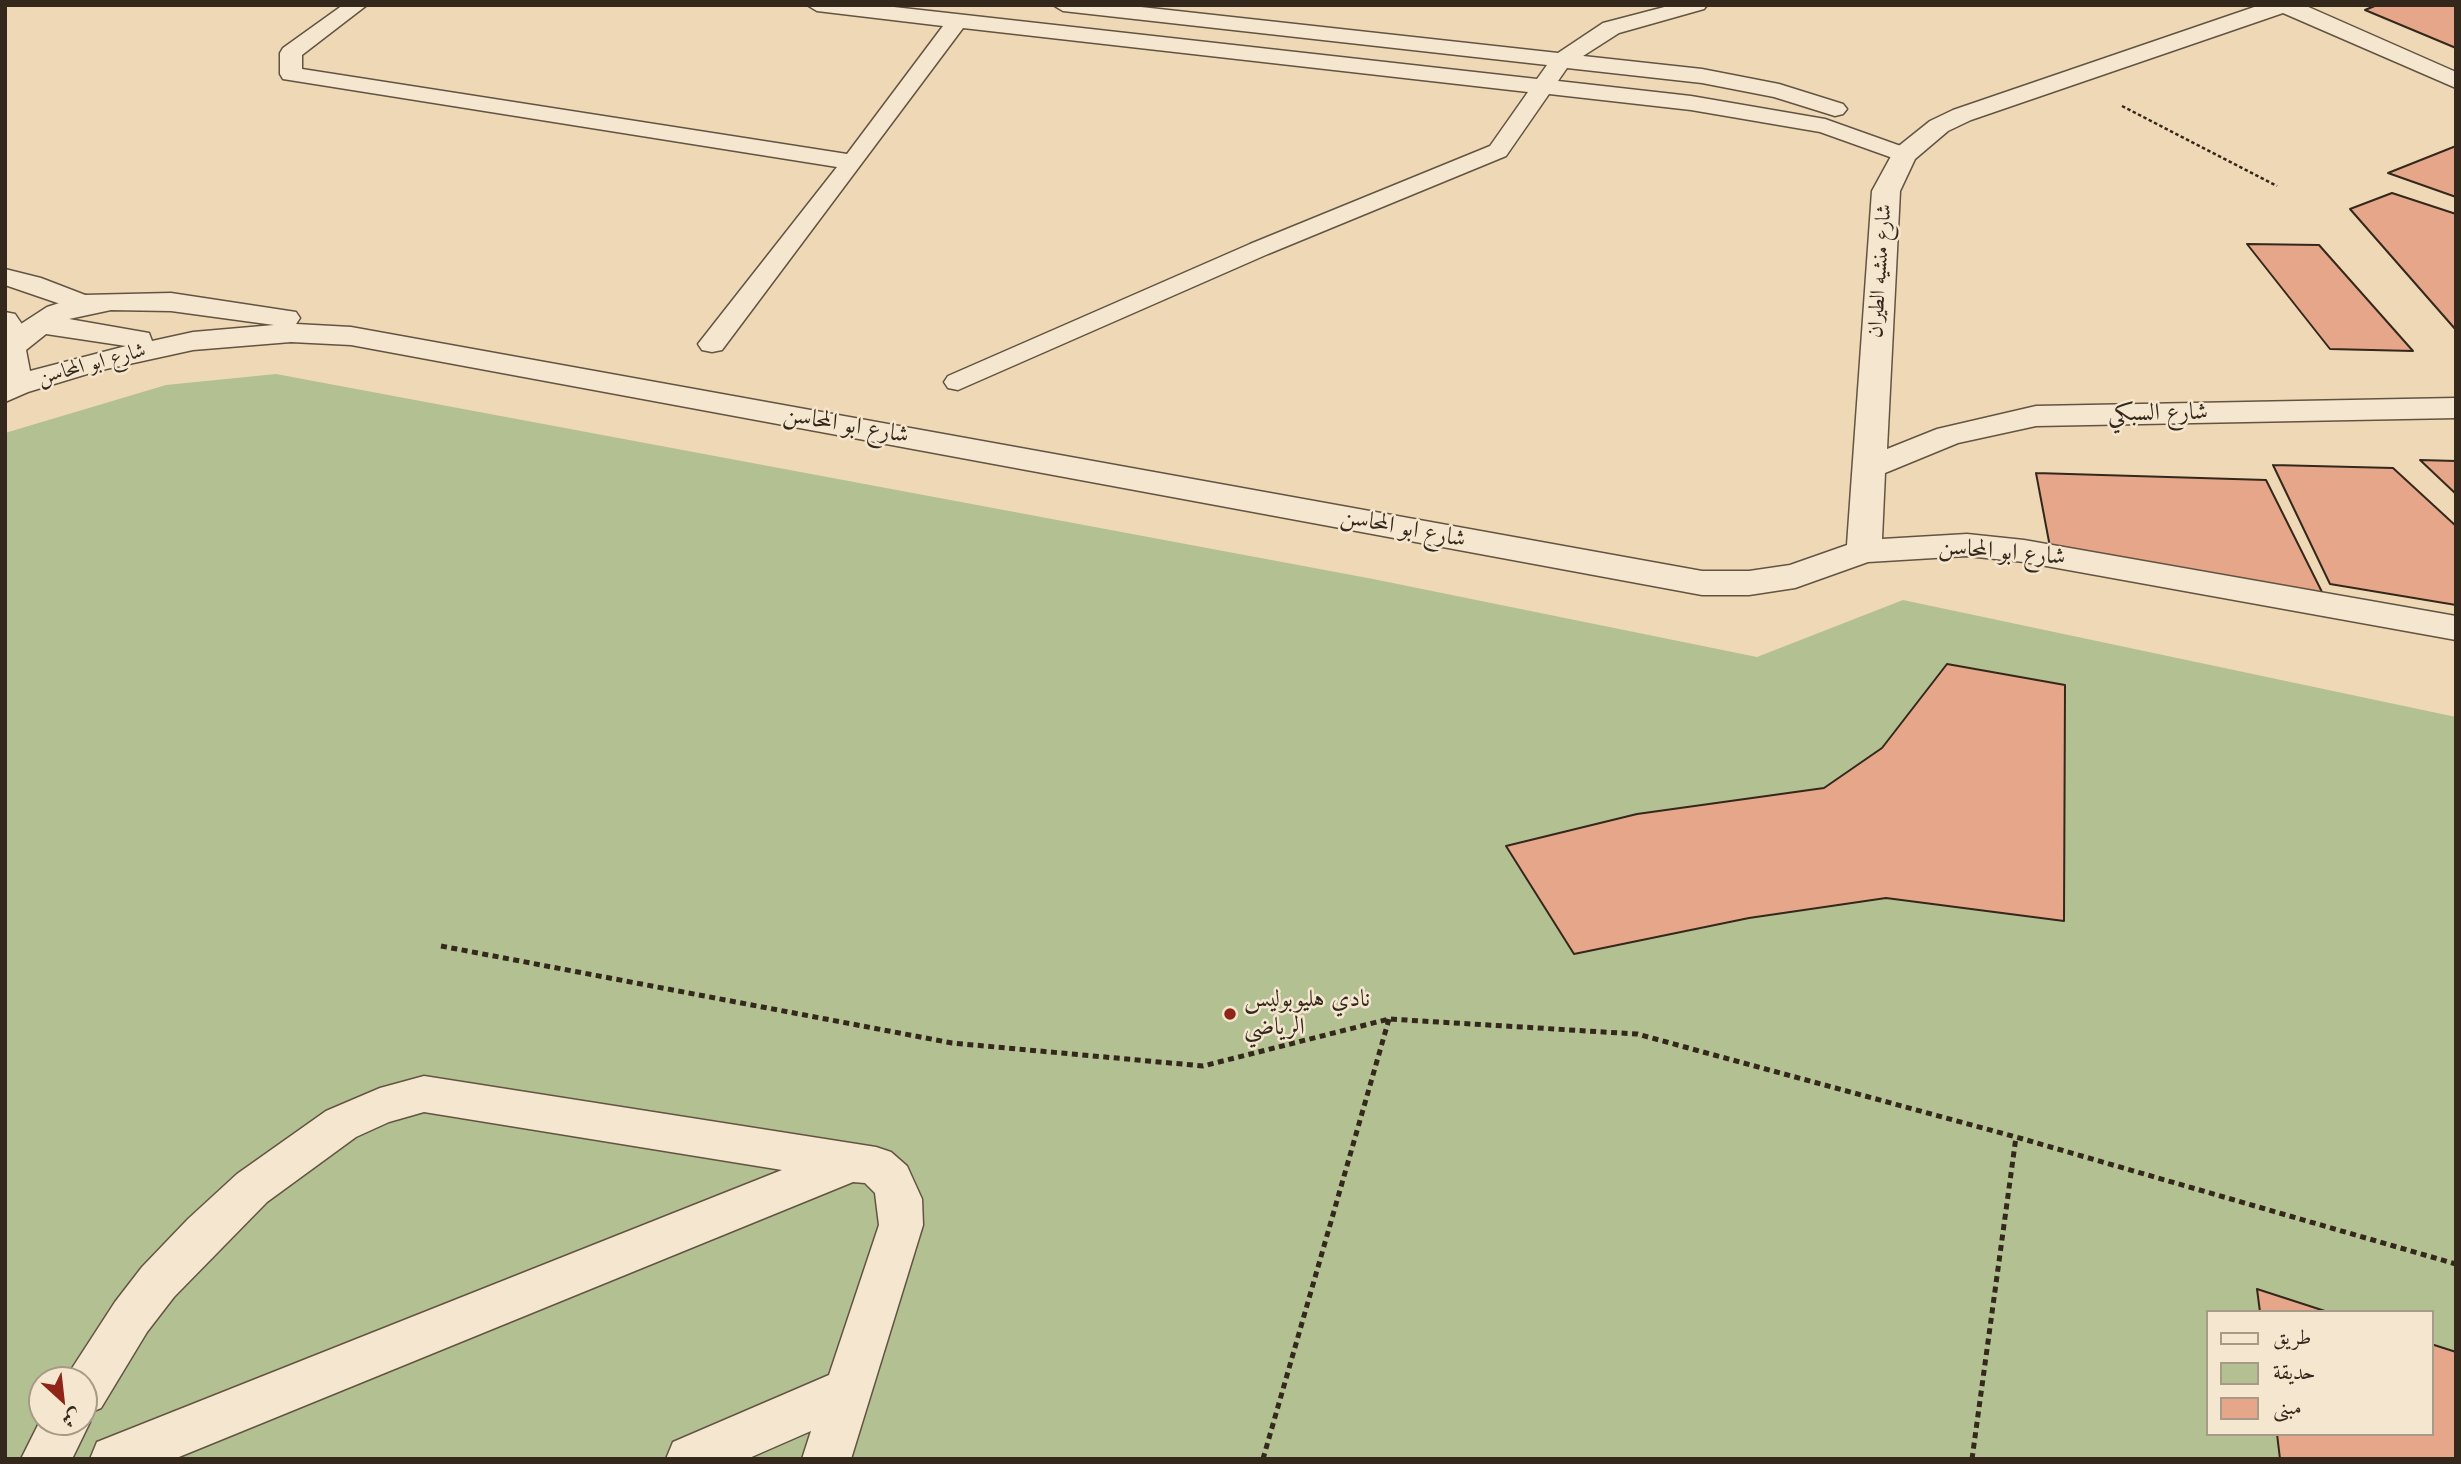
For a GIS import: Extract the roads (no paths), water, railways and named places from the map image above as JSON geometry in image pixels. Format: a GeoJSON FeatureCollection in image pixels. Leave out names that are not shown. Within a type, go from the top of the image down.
{"type":"FeatureCollection","features":[{"type":"Feature","properties":{"kind":"street"},"geometry":{"type":"LineString","coordinates":[[1912,147],[1962,115],[2284,5],[2456,81]]}},
{"type":"Feature","properties":{"kind":"street","name":"شارع منشيه الطيران"},"geometry":{"type":"LineString","coordinates":[[1864,551],[1886,191],[1912,147]]}},
{"type":"Feature","properties":{"kind":"street","name":"شارع ابو المحاسن"},"geometry":{"type":"LineString","coordinates":[[351,335],[259,334],[132,346],[11,389],[16,337],[84,304],[123,300],[170,302],[287,318],[351,335],[1702,583],[1749,583],[1795,576],[1864,551],[1968,545],[2024,551],[2456,628]]}},
{"type":"Feature","properties":{"kind":"street"},"geometry":{"type":"LineString","coordinates":[[16,337],[132,346],[170,302]]}},
{"type":"Feature","properties":{"kind":"street","name":"شارع السبكي"},"geometry":{"type":"LineString","coordinates":[[1868,468],[1948,436],[2036,416],[2456,408]]}},
{"type":"Feature","properties":{"kind":"lane"},"geometry":{"type":"LineString","coordinates":[[357,5],[291,53],[291,74],[853,162]]}},
{"type":"Feature","properties":{"kind":"lane"},"geometry":{"type":"LineString","coordinates":[[817,5],[1691,103],[1813,124],[1912,147]]}},
{"type":"Feature","properties":{"kind":"lane"},"geometry":{"type":"LineString","coordinates":[[1063,5],[1702,76],[1779,91],[1856,115],[1912,147]]}},
{"type":"Feature","properties":{"kind":"lane"},"geometry":{"type":"LineString","coordinates":[[958,382],[1259,249],[1498,151],[1561,61],[1611,28],[1697,5]]}},
{"type":"Feature","properties":{"kind":"lane"},"geometry":{"type":"LineString","coordinates":[[712,344],[853,162],[957,21]]}},
{"type":"Feature","properties":{"kind":"lane"},"geometry":{"type":"LineString","coordinates":[[5,277],[32,284],[84,304]]}},
{"type":"Feature","properties":{"kind":"lane"},"geometry":{"type":"LineString","coordinates":[[98,1370],[131,1317],[158,1282],[233,1206],[341,1124],[402,1099],[424,1094],[876,1166],[892,1180],[900,1199],[901,1225],[851,1389],[826,1459]]}},
{"type":"Feature","properties":{"kind":"lane"},"geometry":{"type":"LineString","coordinates":[[114,1459],[850,1163]]}},
{"type":"Feature","properties":{"kind":"lane"},"geometry":{"type":"LineString","coordinates":[[690,1459],[851,1389]]}},
{"type":"Feature","properties":{"kind":"lane"},"geometry":{"type":"LineString","coordinates":[[45,1459],[58,1436]]}},
{"type":"Feature","properties":{"kind":"place","name":"نادي هليوبوليس الرياضي"},"geometry":{"type":"Point","coordinates":[1230,1014]}}]}
